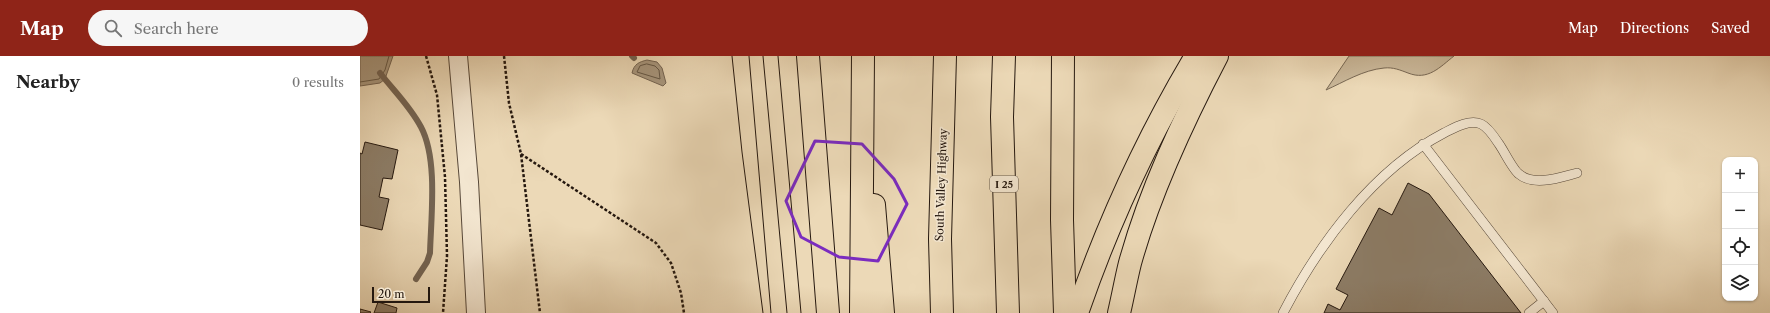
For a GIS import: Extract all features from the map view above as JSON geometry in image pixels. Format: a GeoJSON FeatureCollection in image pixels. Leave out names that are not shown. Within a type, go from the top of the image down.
{"type":"FeatureCollection","features":[{"type":"Feature","properties":{"kind":"highway"},"geometry":{"type":"LineString","coordinates":[[808,56],[828,313]]}},
{"type":"Feature","properties":{"kind":"highway"},"geometry":{"type":"LineString","coordinates":[[861,313],[863,56]]}},
{"type":"Feature","properties":{"kind":"highway","name":"South Valley Highway"},"geometry":{"type":"LineString","coordinates":[[942,313],[940,239],[945,56]]}},
{"type":"Feature","properties":{"kind":"highway","name":"I 25"},"geometry":{"type":"LineString","coordinates":[[1004,56],[1002,117],[1008,313]]}},
{"type":"Feature","properties":{"kind":"highway"},"geometry":{"type":"LineString","coordinates":[[1063,56],[1062,220],[1064,313]]}},
{"type":"Feature","properties":{"kind":"highway"},"geometry":{"type":"LineString","coordinates":[[1077,313],[1094,263],[1121,199],[1150,137],[1196,56]]}},
{"type":"Feature","properties":{"kind":"highway"},"geometry":{"type":"LineString","coordinates":[[1119,313],[1130,262],[1151,201],[1181,130],[1217,56]]}},
{"type":"Feature","properties":{"kind":"highway"},"geometry":{"type":"LineString","coordinates":[[863,81],[883,313]]}},
{"type":"Feature","properties":{"kind":"street"},"geometry":{"type":"LineString","coordinates":[[458,56],[469,182],[476,313]]}},
{"type":"Feature","properties":{"kind":"lane"},"geometry":{"type":"LineString","coordinates":[[1283,313],[1315,258],[1341,222],[1380,181],[1423,144],[1456,127],[1471,123],[1481,124],[1495,138],[1519,174],[1532,179],[1544,181],[1577,173]]}},
{"type":"Feature","properties":{"kind":"lane"},"geometry":{"type":"LineString","coordinates":[[1423,144],[1553,313]]}},
{"type":"Feature","properties":{"kind":"lane"},"geometry":{"type":"LineString","coordinates":[[1529,313],[1544,301]]}},
{"type":"Feature","properties":{"kind":"path"},"geometry":{"type":"LineString","coordinates":[[426,56],[437,95],[445,178],[447,256],[444,313]]}},
{"type":"Feature","properties":{"kind":"path"},"geometry":{"type":"LineString","coordinates":[[504,56],[509,103],[521,154],[540,313]]}},
{"type":"Feature","properties":{"kind":"path"},"geometry":{"type":"LineString","coordinates":[[521,154],[656,243],[671,263],[681,293],[684,313]]}},
{"type":"Feature","properties":{"kind":"highlighted area"},"geometry":{"type":"Polygon","coordinates":[[[815,141],[862,144],[894,179],[907,204],[878,261],[839,257],[801,237],[786,201],[815,141]]]}},
{"type":"Feature","properties":{"kind":"shaded area"},"geometry":{"type":"Polygon","coordinates":[[[1349,56],[1454,56],[1439,68],[1428,74],[1415,75],[1390,68],[1376,69],[1326,90],[1349,56]]]}},
{"type":"Feature","properties":{"kind":"water"},"geometry":{"type":"Polygon","coordinates":[[[360,56],[393,56],[385,79],[380,83],[360,86],[360,56]]]}},
{"type":"Feature","properties":{"kind":"water"},"geometry":{"type":"Polygon","coordinates":[[[647,60],[657,62],[662,68],[666,83],[663,86],[632,73],[637,64],[647,60]]]}},
{"type":"Feature","properties":{"kind":"building"},"geometry":{"type":"Polygon","coordinates":[[[365,142],[398,150],[392,179],[383,178],[379,197],[389,199],[382,230],[360,225],[360,153],[362,154],[365,142]]]}},
{"type":"Feature","properties":{"kind":"building"},"geometry":{"type":"Polygon","coordinates":[[[1408,183],[1429,194],[1521,313],[1324,313],[1328,304],[1340,310],[1348,295],[1336,289],[1379,208],[1392,215],[1408,183]]]}},
{"type":"Feature","properties":{"kind":"building"},"geometry":{"type":"Polygon","coordinates":[[[378,302],[397,308],[396,313],[374,313],[378,302]]]}},
{"type":"Feature","properties":{"kind":"building"},"geometry":{"type":"Polygon","coordinates":[[[360,309],[371,312],[360,313],[360,309]]]}},
{"type":"Feature","properties":{"kind":"waterway"},"geometry":{"type":"LineString","coordinates":[[380,73],[417,119],[426,140],[430,155],[432,171],[430,253],[427,262],[416,279]]}},
{"type":"Feature","properties":{"kind":"tram line"},"geometry":{"type":"LineString","coordinates":[[732,56],[742,152],[763,313]]}},
{"type":"Feature","properties":{"kind":"tram line"},"geometry":{"type":"LineString","coordinates":[[749,56],[771,313]]}},
{"type":"Feature","properties":{"kind":"tram line"},"geometry":{"type":"LineString","coordinates":[[763,56],[787,313]]}},
{"type":"Feature","properties":{"kind":"tram line"},"geometry":{"type":"LineString","coordinates":[[778,56],[801,313]]}}]}
